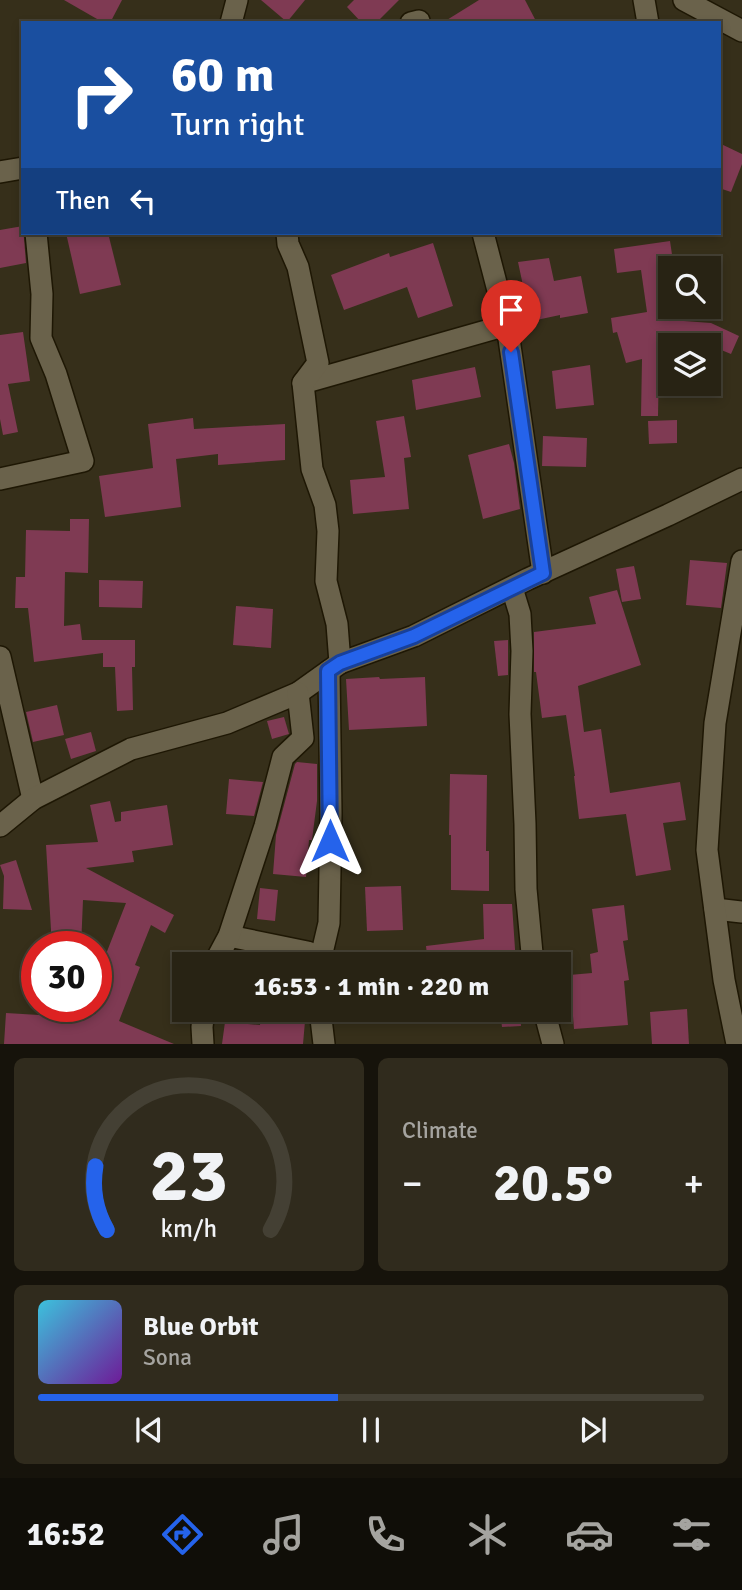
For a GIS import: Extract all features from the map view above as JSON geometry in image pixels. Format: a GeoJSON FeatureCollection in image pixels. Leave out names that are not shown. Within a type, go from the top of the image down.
{"type":"FeatureCollection","features":[{"type":"Feature","properties":{"kind":"street"},"geometry":{"type":"LineString","coordinates":[[232,21],[237,0]]}},
{"type":"Feature","properties":{"kind":"street"},"geometry":{"type":"LineString","coordinates":[[644,0],[648,21]]}},
{"type":"Feature","properties":{"kind":"street"},"geometry":{"type":"LineString","coordinates":[[684,0],[742,30]]}},
{"type":"Feature","properties":{"kind":"street"},"geometry":{"type":"LineString","coordinates":[[0,172],[21,168]]}},
{"type":"Feature","properties":{"kind":"street"},"geometry":{"type":"LineString","coordinates":[[0,479],[83,461],[56,374],[41,338],[43,294],[36,235]]}},
{"type":"Feature","properties":{"kind":"street"},"geometry":{"type":"LineString","coordinates":[[287,235],[288,244],[298,267],[318,363],[303,383],[313,469],[325,505],[328,531],[326,582],[337,624],[329,923],[323,952]]}},
{"type":"Feature","properties":{"kind":"street"},"geometry":{"type":"LineString","coordinates":[[484,235],[507,325],[543,573]]}},
{"type":"Feature","properties":{"kind":"street"},"geometry":{"type":"LineString","coordinates":[[303,383],[507,325]]}},
{"type":"Feature","properties":{"kind":"street"},"geometry":{"type":"LineString","coordinates":[[0,826],[33,799],[131,749],[228,723],[298,693],[334,667],[414,636],[742,479]]}},
{"type":"Feature","properties":{"kind":"street"},"geometry":{"type":"LineString","coordinates":[[737,1044],[724,980],[707,850],[715,723],[742,561]]}},
{"type":"Feature","properties":{"kind":"street"},"geometry":{"type":"LineString","coordinates":[[512,588],[520,614],[520,714],[526,889],[532,952]]}},
{"type":"Feature","properties":{"kind":"street"},"geometry":{"type":"LineString","coordinates":[[0,657],[33,799]]}},
{"type":"Feature","properties":{"kind":"street"},"geometry":{"type":"LineString","coordinates":[[220,952],[229,936],[265,826],[283,757],[303,738],[298,693]]}},
{"type":"Feature","properties":{"kind":"street"},"geometry":{"type":"LineString","coordinates":[[715,909],[742,912]]}},
{"type":"Feature","properties":{"kind":"street"},"geometry":{"type":"LineString","coordinates":[[229,936],[307,952]]}},
{"type":"Feature","properties":{"kind":"street"},"geometry":{"type":"LineString","coordinates":[[203,1022],[203,1044]]}},
{"type":"Feature","properties":{"kind":"street"},"geometry":{"type":"LineString","coordinates":[[321,1022],[324,1044]]}},
{"type":"Feature","properties":{"kind":"street"},"geometry":{"type":"LineString","coordinates":[[547,1022],[553,1044]]}},
{"type":"Feature","properties":{"kind":"building"},"geometry":{"type":"Polygon","coordinates":[[[64,0],[122,0],[111,21],[101,21],[64,0]]]}},
{"type":"Feature","properties":{"kind":"building"},"geometry":{"type":"Polygon","coordinates":[[[261,0],[305,0],[286,21],[261,0]]]}},
{"type":"Feature","properties":{"kind":"building"},"geometry":{"type":"Polygon","coordinates":[[[354,0],[399,0],[378,21],[360,21],[347,7],[354,0]]]}},
{"type":"Feature","properties":{"kind":"building"},"geometry":{"type":"Polygon","coordinates":[[[479,0],[525,0],[536,21],[445,21],[479,0]]]}},
{"type":"Feature","properties":{"kind":"building"},"geometry":{"type":"Polygon","coordinates":[[[721,144],[742,154],[742,164],[731,192],[721,189],[721,144]]]}},
{"type":"Feature","properties":{"kind":"building"},"geometry":{"type":"Polygon","coordinates":[[[21,226],[26,263],[0,268],[0,230],[21,226]]]}},
{"type":"Feature","properties":{"kind":"building"},"geometry":{"type":"Polygon","coordinates":[[[66,235],[108,235],[121,285],[80,294],[66,235]]]}},
{"type":"Feature","properties":{"kind":"building"},"geometry":{"type":"Polygon","coordinates":[[[670,241],[672,256],[658,256],[658,319],[711,323],[739,336],[731,354],[721,350],[721,333],[658,333],[658,416],[641,416],[642,359],[626,363],[617,332],[613,333],[611,318],[647,312],[641,270],[617,273],[614,249],[670,241]]]}},
{"type":"Feature","properties":{"kind":"building"},"geometry":{"type":"Polygon","coordinates":[[[433,243],[453,306],[418,318],[407,287],[344,310],[331,275],[389,253],[390,257],[433,243]]]}},
{"type":"Feature","properties":{"kind":"building"},"geometry":{"type":"Polygon","coordinates":[[[549,258],[554,281],[581,276],[588,313],[560,318],[560,315],[527,322],[518,262],[549,258]]]}},
{"type":"Feature","properties":{"kind":"building"},"geometry":{"type":"Polygon","coordinates":[[[23,332],[30,381],[8,384],[18,432],[3,435],[0,419],[0,335],[23,332]]]}},
{"type":"Feature","properties":{"kind":"building"},"geometry":{"type":"Polygon","coordinates":[[[590,365],[594,405],[556,409],[552,371],[590,365]]]}},
{"type":"Feature","properties":{"kind":"building"},"geometry":{"type":"Polygon","coordinates":[[[475,367],[481,397],[416,410],[412,380],[475,367]]]}},
{"type":"Feature","properties":{"kind":"building"},"geometry":{"type":"Polygon","coordinates":[[[404,416],[411,457],[404,458],[409,509],[353,514],[350,480],[385,477],[376,421],[404,416]]]}},
{"type":"Feature","properties":{"kind":"building"},"geometry":{"type":"Polygon","coordinates":[[[193,418],[194,429],[285,424],[285,460],[218,465],[218,454],[176,459],[181,507],[105,517],[99,476],[153,468],[148,424],[193,418]]]}},
{"type":"Feature","properties":{"kind":"building"},"geometry":{"type":"Polygon","coordinates":[[[677,420],[677,443],[649,444],[648,421],[677,420]]]}},
{"type":"Feature","properties":{"kind":"building"},"geometry":{"type":"Polygon","coordinates":[[[543,436],[587,438],[586,467],[542,466],[543,436]]]}},
{"type":"Feature","properties":{"kind":"building"},"geometry":{"type":"Polygon","coordinates":[[[509,444],[520,509],[483,519],[468,455],[509,444]]]}},
{"type":"Feature","properties":{"kind":"building"},"geometry":{"type":"Polygon","coordinates":[[[70,519],[89,519],[88,573],[65,572],[64,626],[80,624],[82,640],[135,640],[135,667],[132,667],[133,710],[117,711],[115,667],[103,667],[103,653],[34,662],[28,608],[15,608],[16,577],[25,577],[26,530],[70,531],[70,519]]]}},
{"type":"Feature","properties":{"kind":"building"},"geometry":{"type":"Polygon","coordinates":[[[690,560],[727,563],[721,608],[686,605],[690,560]]]}},
{"type":"Feature","properties":{"kind":"building"},"geometry":{"type":"Polygon","coordinates":[[[634,566],[641,599],[622,602],[616,569],[634,566]]]}},
{"type":"Feature","properties":{"kind":"building"},"geometry":{"type":"Polygon","coordinates":[[[99,580],[143,581],[142,608],[99,607],[99,580]]]}},
{"type":"Feature","properties":{"kind":"building"},"geometry":{"type":"Polygon","coordinates":[[[617,590],[641,665],[578,686],[584,732],[601,729],[610,793],[680,782],[686,820],[663,823],[671,870],[636,876],[626,814],[579,819],[566,715],[542,718],[534,672],[534,632],[596,624],[589,597],[617,590]]]}},
{"type":"Feature","properties":{"kind":"building"},"geometry":{"type":"Polygon","coordinates":[[[236,606],[273,609],[271,648],[233,645],[236,606]]]}},
{"type":"Feature","properties":{"kind":"building"},"geometry":{"type":"Polygon","coordinates":[[[508,640],[508,675],[498,676],[494,641],[508,640]]]}},
{"type":"Feature","properties":{"kind":"building"},"geometry":{"type":"Polygon","coordinates":[[[425,677],[427,726],[349,730],[346,679],[425,677]]]}},
{"type":"Feature","properties":{"kind":"building"},"geometry":{"type":"Polygon","coordinates":[[[57,705],[64,735],[33,742],[26,712],[57,705]]]}},
{"type":"Feature","properties":{"kind":"building"},"geometry":{"type":"Polygon","coordinates":[[[284,717],[289,734],[272,739],[267,721],[284,717]]]}},
{"type":"Feature","properties":{"kind":"building"},"geometry":{"type":"Polygon","coordinates":[[[91,732],[96,751],[71,759],[65,739],[91,732]]]}},
{"type":"Feature","properties":{"kind":"building"},"geometry":{"type":"Polygon","coordinates":[[[297,762],[317,764],[317,801],[312,840],[309,840],[306,877],[273,874],[276,835],[297,762]]]}},
{"type":"Feature","properties":{"kind":"building"},"geometry":{"type":"Polygon","coordinates":[[[450,774],[487,775],[486,851],[489,851],[489,891],[451,890],[450,774]]]}},
{"type":"Feature","properties":{"kind":"building"},"geometry":{"type":"Polygon","coordinates":[[[229,779],[263,782],[254,816],[226,814],[229,779]]]}},
{"type":"Feature","properties":{"kind":"building"},"geometry":{"type":"Polygon","coordinates":[[[110,801],[115,822],[121,821],[121,812],[167,805],[173,845],[132,851],[134,862],[86,868],[174,915],[165,933],[151,925],[135,965],[140,967],[119,1021],[174,1044],[4,1044],[6,1013],[21,1014],[21,1022],[112,1022],[112,939],[126,903],[83,900],[82,931],[51,931],[46,845],[98,842],[90,805],[110,801]]]}},
{"type":"Feature","properties":{"kind":"building"},"geometry":{"type":"Polygon","coordinates":[[[16,860],[32,910],[3,909],[4,876],[0,865],[16,860]]]}},
{"type":"Feature","properties":{"kind":"building"},"geometry":{"type":"Polygon","coordinates":[[[401,886],[403,930],[367,931],[365,887],[401,886]]]}},
{"type":"Feature","properties":{"kind":"building"},"geometry":{"type":"Polygon","coordinates":[[[260,888],[278,890],[275,921],[257,919],[260,888]]]}},
{"type":"Feature","properties":{"kind":"building"},"geometry":{"type":"Polygon","coordinates":[[[483,904],[512,904],[515,952],[427,952],[426,946],[484,939],[483,904]]]}},
{"type":"Feature","properties":{"kind":"building"},"geometry":{"type":"Polygon","coordinates":[[[624,905],[628,940],[623,941],[629,980],[624,981],[628,1025],[574,1029],[571,975],[592,973],[590,954],[598,952],[592,909],[624,905]]]}},
{"type":"Feature","properties":{"kind":"building"},"geometry":{"type":"Polygon","coordinates":[[[687,1009],[689,1044],[652,1044],[650,1012],[687,1009]]]}},
{"type":"Feature","properties":{"kind":"building"},"geometry":{"type":"Polygon","coordinates":[[[225,1022],[260,1025],[260,1022],[305,1022],[303,1044],[222,1044],[225,1022]]]}},
{"type":"Feature","properties":{"kind":"building"},"geometry":{"type":"Polygon","coordinates":[[[501,1022],[521,1022],[521,1026],[502,1027],[501,1022]]]}},
{"type":"Feature","properties":{"kind":"route"},"geometry":{"type":"LineString","coordinates":[[330,841],[328,671],[340,663],[414,636],[543,573],[511,352]]}}]}
